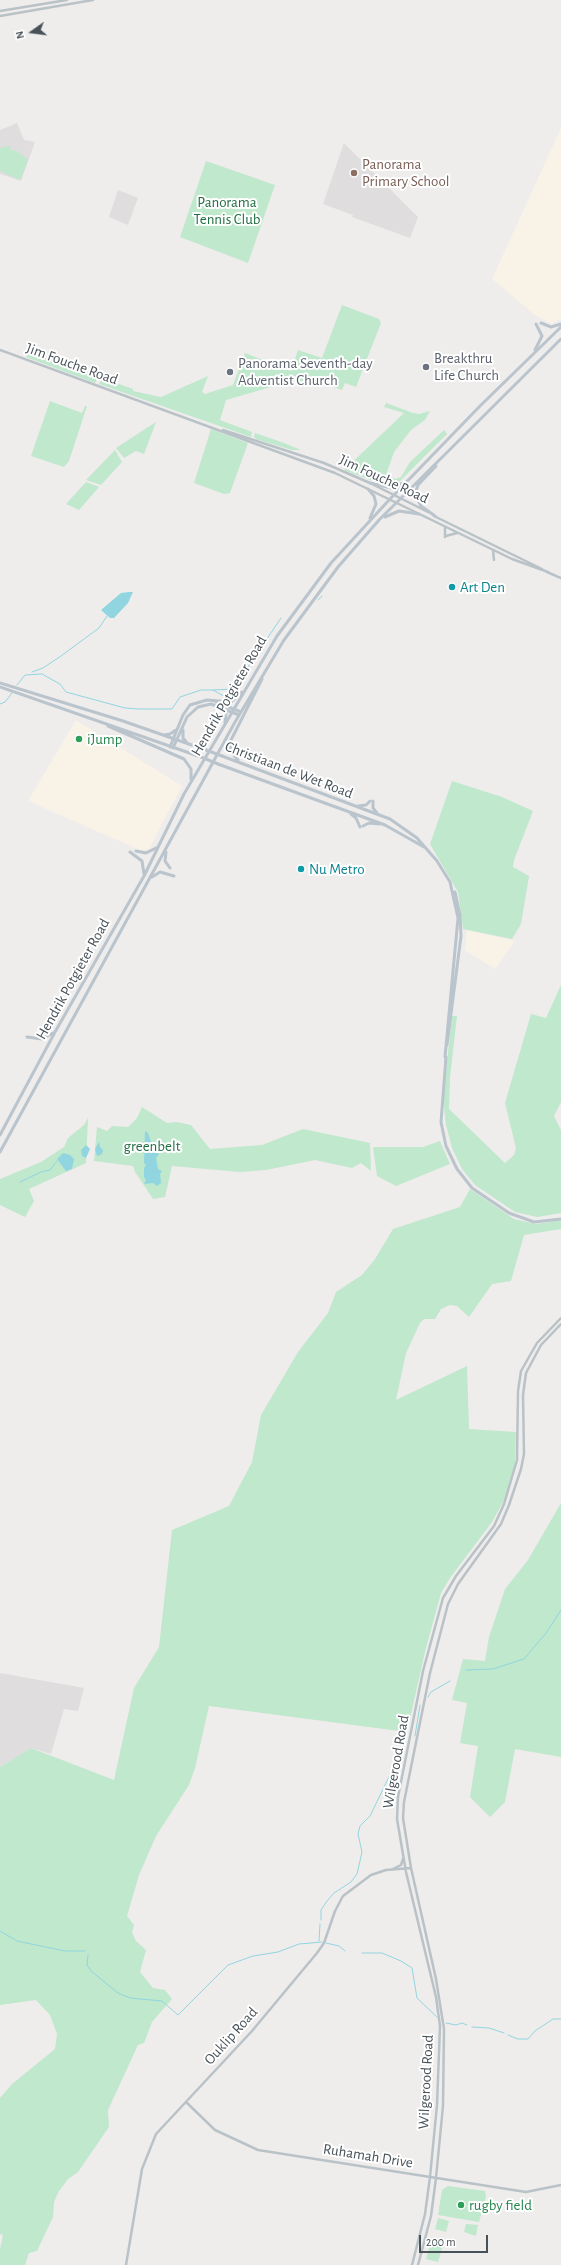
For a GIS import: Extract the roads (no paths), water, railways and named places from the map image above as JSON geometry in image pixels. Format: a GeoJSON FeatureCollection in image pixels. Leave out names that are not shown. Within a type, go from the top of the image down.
{"type":"FeatureCollection","features":[{"type":"Feature","properties":{"kind":"main road"},"geometry":{"type":"LineString","coordinates":[[541,323],[551,327],[561,324]]}},
{"type":"Feature","properties":{"kind":"main road"},"geometry":{"type":"LineString","coordinates":[[527,361],[541,342],[542,336],[536,324]]}},
{"type":"Feature","properties":{"kind":"main road","name":"Hendrik Potgieter Road"},"geometry":{"type":"LineString","coordinates":[[0,1135],[55,1032],[144,876],[184,794],[277,636],[302,600],[331,564],[390,499],[561,328]]}},
{"type":"Feature","properties":{"kind":"main road"},"geometry":{"type":"LineString","coordinates":[[435,516],[419,504],[415,494],[416,489],[450,449],[561,339]]}},
{"type":"Feature","properties":{"kind":"main road","name":"Hendrik Potgieter Road"},"geometry":{"type":"LineString","coordinates":[[0,1152],[240,714],[271,661],[328,579],[379,520],[450,449]]}},
{"type":"Feature","properties":{"kind":"main road"},"geometry":{"type":"LineString","coordinates":[[370,483],[391,488],[408,481]]}},
{"type":"Feature","properties":{"kind":"main road"},"geometry":{"type":"LineString","coordinates":[[368,490],[374,496],[376,504],[368,523]]}},
{"type":"Feature","properties":{"kind":"main road"},"geometry":{"type":"LineString","coordinates":[[379,520],[399,511],[420,514]]}},
{"type":"Feature","properties":{"kind":"main road"},"geometry":{"type":"LineString","coordinates":[[251,767],[233,756],[230,744],[271,661]]}},
{"type":"Feature","properties":{"kind":"main road","name":"Christiaan de Wet Road"},"geometry":{"type":"LineString","coordinates":[[0,683],[123,721],[206,750],[354,807],[380,815],[408,830],[440,865],[453,890],[458,926],[446,1036],[446,1057],[441,1122],[446,1146],[458,1169],[476,1191],[513,1215],[534,1222],[561,1219]]}},
{"type":"Feature","properties":{"kind":"main road","name":"Christiaan de Wet Road"},"geometry":{"type":"LineString","coordinates":[[0,687],[201,757],[348,812],[385,824],[426,848]]}},
{"type":"Feature","properties":{"kind":"main road"},"geometry":{"type":"LineString","coordinates":[[172,748],[178,729],[190,705],[200,701],[213,700],[232,702],[246,688]]}},
{"type":"Feature","properties":{"kind":"main road"},"geometry":{"type":"LineString","coordinates":[[213,700],[240,714]]}},
{"type":"Feature","properties":{"kind":"main road"},"geometry":{"type":"LineString","coordinates":[[175,739],[190,713],[198,707],[206,704],[233,710]]}},
{"type":"Feature","properties":{"kind":"main road"},"geometry":{"type":"LineString","coordinates":[[221,707],[226,713],[223,728]]}},
{"type":"Feature","properties":{"kind":"main road"},"geometry":{"type":"LineString","coordinates":[[99,721],[115,731],[186,761],[192,769],[192,776],[184,794]]}},
{"type":"Feature","properties":{"kind":"main road"},"geometry":{"type":"LineString","coordinates":[[184,724],[182,735],[187,744]]}},
{"type":"Feature","properties":{"kind":"main road"},"geometry":{"type":"LineString","coordinates":[[161,735],[170,734],[178,729]]}},
{"type":"Feature","properties":{"kind":"main road"},"geometry":{"type":"LineString","coordinates":[[354,807],[366,805],[371,801],[373,808],[380,815]]}},
{"type":"Feature","properties":{"kind":"main road"},"geometry":{"type":"LineString","coordinates":[[348,812],[356,818],[362,827],[371,823],[385,824]]}},
{"type":"Feature","properties":{"kind":"main road"},"geometry":{"type":"LineString","coordinates":[[136,851],[146,853],[159,846]]}},
{"type":"Feature","properties":{"kind":"main road"},"geometry":{"type":"LineString","coordinates":[[168,846],[165,861],[170,868]]}},
{"type":"Feature","properties":{"kind":"main road"},"geometry":{"type":"LineString","coordinates":[[130,852],[142,861],[144,876]]}},
{"type":"Feature","properties":{"kind":"main road"},"geometry":{"type":"LineString","coordinates":[[150,878],[160,872],[174,876]]}},
{"type":"Feature","properties":{"kind":"main road"},"geometry":{"type":"LineString","coordinates":[[27,1037],[42,1039],[55,1032]]}},
{"type":"Feature","properties":{"kind":"street"},"geometry":{"type":"LineString","coordinates":[[0,11],[67,0]]}},
{"type":"Feature","properties":{"kind":"street"},"geometry":{"type":"LineString","coordinates":[[0,16],[93,0]]}},
{"type":"Feature","properties":{"kind":"street","name":"Jim Fouche Road"},"geometry":{"type":"LineString","coordinates":[[0,350],[335,473],[493,550],[526,565],[548,572]]}},
{"type":"Feature","properties":{"kind":"street","name":"Jim Fouche Road"},"geometry":{"type":"LineString","coordinates":[[204,424],[302,455],[370,483],[561,578]]}},
{"type":"Feature","properties":{"kind":"street"},"geometry":{"type":"LineString","coordinates":[[445,527],[445,537],[458,533]]}},
{"type":"Feature","properties":{"kind":"street"},"geometry":{"type":"LineString","coordinates":[[493,550],[494,560]]}},
{"type":"Feature","properties":{"kind":"street","name":"Wilgerood Road"},"geometry":{"type":"LineString","coordinates":[[412,2265],[422,2227],[430,2177],[437,2105],[440,2026],[436,1997],[405,1868],[397,1815],[398,1797],[423,1671],[441,1602],[446,1590],[495,1523],[504,1504],[517,1460],[518,1391],[522,1371],[537,1342],[561,1318]]}},
{"type":"Feature","properties":{"kind":"street","name":"Wilgerood Road"},"geometry":{"type":"LineString","coordinates":[[418,2265],[431,2216],[436,2178],[443,2106],[444,2029],[436,1979],[411,1868],[403,1818],[404,1802],[430,1673],[451,1595],[501,1524],[509,1505],[521,1469],[524,1454],[523,1395],[526,1373],[541,1345],[561,1324]]}},
{"type":"Feature","properties":{"kind":"street"},"geometry":{"type":"LineString","coordinates":[[389,1870],[400,1865],[403,1857]]}},
{"type":"Feature","properties":{"kind":"street","name":"Ouklip Road"},"geometry":{"type":"LineString","coordinates":[[126,2265],[139,2185],[149,2148],[158,2132],[252,2031],[317,1953],[325,1941],[335,1911],[343,1896],[367,1878],[389,1870],[411,1868]]}},
{"type":"Feature","properties":{"kind":"street","name":"Ruhamah Drive"},"geometry":{"type":"LineString","coordinates":[[186,2102],[215,2130],[258,2150],[528,2192],[561,2185]]}},
{"type":"Feature","properties":{"kind":"water"},"geometry":{"type":"Polygon","coordinates":[[[133,592],[128,603],[114,618],[110,618],[101,610],[121,593],[133,592]]]}},
{"type":"Feature","properties":{"kind":"water"},"geometry":{"type":"Polygon","coordinates":[[[145,1131],[148,1133],[154,1151],[159,1154],[156,1158],[158,1169],[162,1171],[160,1174],[161,1183],[157,1186],[153,1183],[144,1184],[146,1180],[144,1177],[144,1168],[146,1165],[144,1163],[145,1131]]]}},
{"type":"Feature","properties":{"kind":"water"},"geometry":{"type":"Polygon","coordinates":[[[99,1142],[100,1147],[103,1150],[102,1154],[97,1156],[95,1149],[99,1142]]]}},
{"type":"Feature","properties":{"kind":"water"},"geometry":{"type":"Polygon","coordinates":[[[86,1145],[90,1149],[86,1158],[82,1156],[81,1150],[86,1145]]]}},
{"type":"Feature","properties":{"kind":"water"},"geometry":{"type":"Polygon","coordinates":[[[63,1153],[70,1155],[74,1159],[72,1169],[66,1171],[57,1159],[63,1153]]]}},
{"type":"Feature","properties":{"kind":"waterway"},"geometry":{"type":"LineString","coordinates":[[318,600],[322,596]]}},
{"type":"Feature","properties":{"kind":"waterway"},"geometry":{"type":"LineString","coordinates":[[32,672],[43,668],[99,628],[107,616]]}},
{"type":"Feature","properties":{"kind":"waterway"},"geometry":{"type":"LineString","coordinates":[[213,690],[233,689],[281,618]]}},
{"type":"Feature","properties":{"kind":"waterway"},"geometry":{"type":"LineString","coordinates":[[17,685],[25,675],[42,674],[60,684],[66,692],[125,708],[139,709],[172,709],[180,697],[201,690],[213,690],[229,699]]}},
{"type":"Feature","properties":{"kind":"waterway"},"geometry":{"type":"LineString","coordinates":[[0,704],[5,702],[12,693]]}},
{"type":"Feature","properties":{"kind":"waterway"},"geometry":{"type":"LineString","coordinates":[[20,1182],[41,1172],[50,1170],[57,1161]]}},
{"type":"Feature","properties":{"kind":"waterway"},"geometry":{"type":"LineString","coordinates":[[466,1670],[493,1669],[524,1659],[546,1633],[561,1610]]}},
{"type":"Feature","properties":{"kind":"waterway"},"geometry":{"type":"LineString","coordinates":[[428,1697],[431,1692],[450,1681]]}},
{"type":"Feature","properties":{"kind":"waterway"},"geometry":{"type":"LineString","coordinates":[[415,1736],[420,1705]]}},
{"type":"Feature","properties":{"kind":"waterway"},"geometry":{"type":"LineString","coordinates":[[321,1920],[321,1910],[327,1901],[334,1893],[351,1882],[357,1874],[362,1852],[358,1834],[360,1826],[370,1816],[403,1748]]}},
{"type":"Feature","properties":{"kind":"waterway"},"geometry":{"type":"LineString","coordinates":[[319,1941],[320,1924]]}},
{"type":"Feature","properties":{"kind":"waterway"},"geometry":{"type":"LineString","coordinates":[[0,1931],[17,1941],[65,1951],[85,1951]]}},
{"type":"Feature","properties":{"kind":"waterway"},"geometry":{"type":"LineString","coordinates":[[88,1955],[87,1965],[91,1971],[118,1993],[130,1998],[162,2001],[178,2015],[228,1965],[253,1956],[278,1952],[299,1944],[322,1942]]}},
{"type":"Feature","properties":{"kind":"waterway"},"geometry":{"type":"LineString","coordinates":[[326,1943],[339,1946],[345,1951]]}},
{"type":"Feature","properties":{"kind":"waterway"},"geometry":{"type":"LineString","coordinates":[[362,1953],[382,1953],[401,1961],[412,1968],[417,1998],[437,2017]]}},
{"type":"Feature","properties":{"kind":"waterway"},"geometry":{"type":"LineString","coordinates":[[508,2035],[518,2039],[528,2039],[535,2031],[553,2019],[561,2019]]}},
{"type":"Feature","properties":{"kind":"waterway"},"geometry":{"type":"LineString","coordinates":[[446,2023],[456,2025],[462,2023],[467,2025]]}},
{"type":"Feature","properties":{"kind":"waterway"},"geometry":{"type":"LineString","coordinates":[[472,2027],[489,2028],[504,2033]]}},
{"type":"Feature","properties":{"kind":"place","name":"Panorama Primary School"},"geometry":{"type":"Point","coordinates":[354,173]}},
{"type":"Feature","properties":{"kind":"place","name":"Breakthru Life Church"},"geometry":{"type":"Point","coordinates":[426,367]}},
{"type":"Feature","properties":{"kind":"place","name":"Panorama Seventh-day Adventist Church"},"geometry":{"type":"Point","coordinates":[230,372]}},
{"type":"Feature","properties":{"kind":"place","name":"Art Den"},"geometry":{"type":"Point","coordinates":[452,587]}},
{"type":"Feature","properties":{"kind":"place","name":"iJump"},"geometry":{"type":"Point","coordinates":[79,739]}},
{"type":"Feature","properties":{"kind":"place","name":"Nu Metro"},"geometry":{"type":"Point","coordinates":[301,869]}},
{"type":"Feature","properties":{"kind":"place","name":"rugby field"},"geometry":{"type":"Point","coordinates":[461,2205]}},
{"type":"Feature","properties":{"kind":"park label","name":"Panorama Tennis Club"},"geometry":{"type":"Point","coordinates":[227,210]}},
{"type":"Feature","properties":{"kind":"park label","name":"greenbelt"},"geometry":{"type":"Point","coordinates":[152,1146]}}]}
